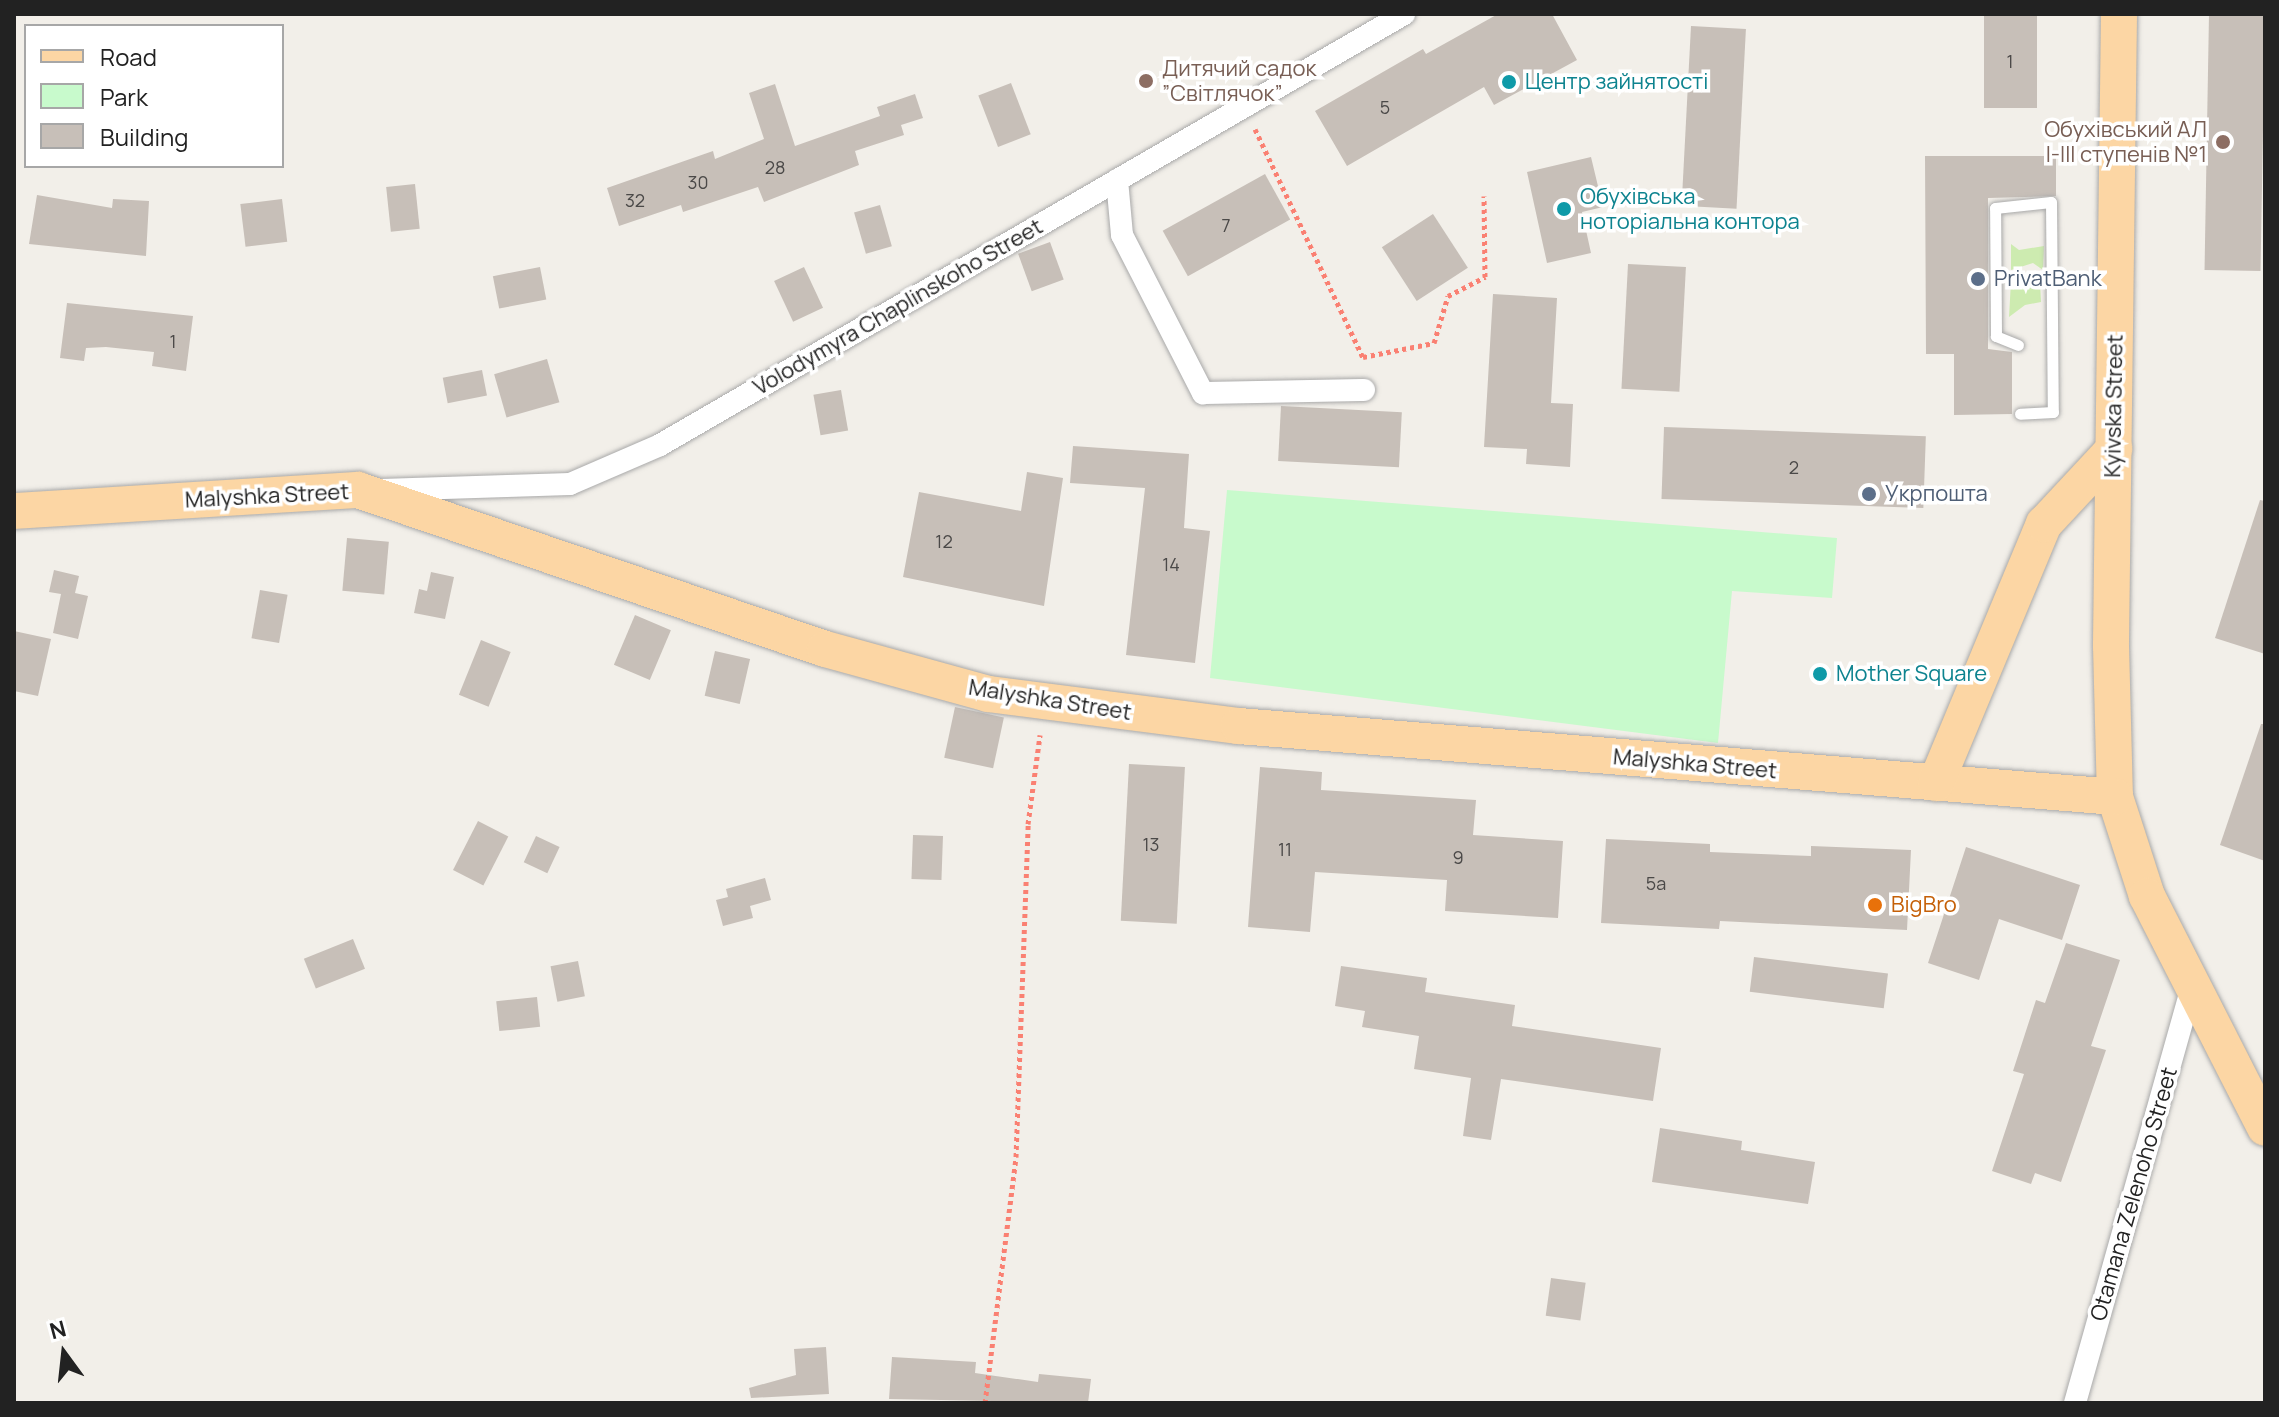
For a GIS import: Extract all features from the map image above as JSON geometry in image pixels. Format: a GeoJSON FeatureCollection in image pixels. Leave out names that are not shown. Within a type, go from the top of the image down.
{"type":"FeatureCollection","features":[{"type":"Feature","properties":{"kind":"main road","name":"Kyivska Street"},"geometry":{"type":"LineString","coordinates":[[2119,14],[2114,449],[2115,797],[2147,896],[2265,1128]]}},
{"type":"Feature","properties":{"kind":"main road"},"geometry":{"type":"LineString","coordinates":[[1936,783],[2044,524],[2114,449]]}},
{"type":"Feature","properties":{"kind":"main road","name":"Malyshka Street"},"geometry":{"type":"LineString","coordinates":[[14,511],[358,490],[825,649],[988,694],[1239,726],[2115,797]]}},
{"type":"Feature","properties":{"kind":"street","name":"Volodymyra Chaplinskoho Street"},"geometry":{"type":"LineString","coordinates":[[358,490],[570,484],[660,445],[1404,14]]}},
{"type":"Feature","properties":{"kind":"street"},"geometry":{"type":"LineString","coordinates":[[1117,180],[1122,235],[1203,393],[1364,390]]}},
{"type":"Feature","properties":{"kind":"street","name":"Otamana Zelenoho Street"},"geometry":{"type":"LineString","coordinates":[[2075,1403],[2193,984]]}},
{"type":"Feature","properties":{"kind":"lane"},"geometry":{"type":"LineString","coordinates":[[2018,345],[1996,336],[1995,208],[2051,202],[2053,412],[2020,414]]}},
{"type":"Feature","properties":{"kind":"path"},"geometry":{"type":"LineString","coordinates":[[1244,107],[1363,357],[1434,343],[1448,296],[1485,277],[1484,196]]}},
{"type":"Feature","properties":{"kind":"path"},"geometry":{"type":"LineString","coordinates":[[985,1403],[1016,1157],[1028,824],[1037,735],[1053,735]]}},
{"type":"Feature","properties":{"kind":"green space"},"geometry":{"type":"Polygon","coordinates":[[[2011,244],[2019,250],[2044,246],[2043,270],[2033,263],[2011,270],[2011,244]]]}},
{"type":"Feature","properties":{"kind":"green space"},"geometry":{"type":"Polygon","coordinates":[[[2011,281],[2028,287],[2040,282],[2041,302],[2025,305],[2009,317],[2011,281]]]}},
{"type":"Feature","properties":{"kind":"green space"},"geometry":{"type":"Polygon","coordinates":[[[1227,490],[1837,538],[1832,598],[1732,591],[1718,743],[1210,678],[1227,490]]]}},
{"type":"Feature","properties":{"kind":"building"},"geometry":{"type":"Polygon","coordinates":[[[1498,14],[1552,14],[1577,60],[1494,105],[1484,87],[1347,166],[1315,111],[1423,49],[1426,54],[1498,14]]]}},
{"type":"Feature","properties":{"kind":"building"},"geometry":{"type":"Polygon","coordinates":[[[1984,14],[2037,14],[2037,108],[1984,108],[1984,14]]]}},
{"type":"Feature","properties":{"kind":"building","name":"Обухівський АЛ І-ІІІ ступенів №1"},"geometry":{"type":"Polygon","coordinates":[[[2209,14],[2265,15],[2261,271],[2205,270],[2209,14]]]}},
{"type":"Feature","properties":{"kind":"building"},"geometry":{"type":"Polygon","coordinates":[[[1691,26],[1746,29],[1737,209],[1682,206],[1691,26]]]}},
{"type":"Feature","properties":{"kind":"building"},"geometry":{"type":"Polygon","coordinates":[[[1011,83],[1031,134],[998,147],[978,96],[1011,83]]]}},
{"type":"Feature","properties":{"kind":"building"},"geometry":{"type":"Polygon","coordinates":[[[775,84],[795,146],[880,116],[877,107],[915,94],[923,118],[901,125],[904,135],[855,151],[859,165],[764,202],[758,187],[683,212],[681,205],[619,226],[607,188],[713,151],[715,159],[764,139],[749,93],[775,84]]]}},
{"type":"Feature","properties":{"kind":"building"},"geometry":{"type":"Polygon","coordinates":[[[1925,156],[2056,156],[2056,196],[1988,198],[1988,349],[2012,352],[2012,414],[1954,415],[1954,354],[1926,354],[1925,156]]]}},
{"type":"Feature","properties":{"kind":"building","name":"Обухівська ноторіальна контора"},"geometry":{"type":"Polygon","coordinates":[[[1591,157],[1603,207],[1582,212],[1591,253],[1547,263],[1527,172],[1591,157]]]}},
{"type":"Feature","properties":{"kind":"building"},"geometry":{"type":"Polygon","coordinates":[[[1265,174],[1290,219],[1188,276],[1163,231],[1265,174]]]}},
{"type":"Feature","properties":{"kind":"building"},"geometry":{"type":"Polygon","coordinates":[[[415,184],[420,229],[391,232],[386,187],[415,184]]]}},
{"type":"Feature","properties":{"kind":"building"},"geometry":{"type":"Polygon","coordinates":[[[37,195],[112,208],[113,199],[149,201],[146,256],[29,244],[37,195]]]}},
{"type":"Feature","properties":{"kind":"building"},"geometry":{"type":"Polygon","coordinates":[[[282,199],[287,242],[246,247],[240,204],[282,199]]]}},
{"type":"Feature","properties":{"kind":"building"},"geometry":{"type":"Polygon","coordinates":[[[880,205],[892,246],[866,254],[854,212],[880,205]]]}},
{"type":"Feature","properties":{"kind":"building"},"geometry":{"type":"Polygon","coordinates":[[[1433,214],[1468,268],[1417,301],[1382,247],[1433,214]]]}},
{"type":"Feature","properties":{"kind":"building"},"geometry":{"type":"Polygon","coordinates":[[[1050,242],[1064,280],[1032,291],[1018,254],[1050,242]]]}},
{"type":"Feature","properties":{"kind":"building"},"geometry":{"type":"Polygon","coordinates":[[[1628,264],[1686,267],[1679,392],[1621,389],[1628,264]]]}},
{"type":"Feature","properties":{"kind":"building"},"geometry":{"type":"Polygon","coordinates":[[[540,267],[546,299],[499,309],[493,276],[540,267]]]}},
{"type":"Feature","properties":{"kind":"building"},"geometry":{"type":"Polygon","coordinates":[[[804,267],[823,308],[793,322],[774,281],[804,267]]]}},
{"type":"Feature","properties":{"kind":"building"},"geometry":{"type":"Polygon","coordinates":[[[1493,294],[1557,298],[1551,403],[1573,404],[1570,467],[1526,464],[1527,449],[1484,447],[1493,294]]]}},
{"type":"Feature","properties":{"kind":"building"},"geometry":{"type":"Polygon","coordinates":[[[67,303],[193,316],[186,371],[152,366],[154,352],[106,347],[86,348],[84,361],[60,358],[67,303]]]}},
{"type":"Feature","properties":{"kind":"building"},"geometry":{"type":"Polygon","coordinates":[[[547,359],[559,402],[507,417],[494,374],[547,359]]]}},
{"type":"Feature","properties":{"kind":"building"},"geometry":{"type":"Polygon","coordinates":[[[482,370],[487,396],[448,403],[443,378],[482,370]]]}},
{"type":"Feature","properties":{"kind":"building"},"geometry":{"type":"Polygon","coordinates":[[[841,390],[848,430],[821,435],[813,395],[841,390]]]}},
{"type":"Feature","properties":{"kind":"building"},"geometry":{"type":"Polygon","coordinates":[[[1281,406],[1402,412],[1399,467],[1278,461],[1281,406]]]}},
{"type":"Feature","properties":{"kind":"building"},"geometry":{"type":"Polygon","coordinates":[[[1664,427],[1926,436],[1923,508],[1661,499],[1664,427]]]}},
{"type":"Feature","properties":{"kind":"building"},"geometry":{"type":"Polygon","coordinates":[[[1073,446],[1189,454],[1184,528],[1210,531],[1195,663],[1126,655],[1145,488],[1070,483],[1073,446]]]}},
{"type":"Feature","properties":{"kind":"building"},"geometry":{"type":"Polygon","coordinates":[[[1027,472],[1063,478],[1044,606],[903,577],[919,492],[1021,511],[1027,472]]]}},
{"type":"Feature","properties":{"kind":"building"},"geometry":{"type":"Polygon","coordinates":[[[2260,500],[2265,501],[2265,654],[2215,638],[2260,500]]]}},
{"type":"Feature","properties":{"kind":"building"},"geometry":{"type":"Polygon","coordinates":[[[347,538],[389,542],[384,594],[342,591],[347,538]]]}},
{"type":"Feature","properties":{"kind":"building"},"geometry":{"type":"Polygon","coordinates":[[[54,570],[79,576],[75,593],[88,596],[78,639],[53,633],[61,594],[49,592],[54,570]]]}},
{"type":"Feature","properties":{"kind":"building"},"geometry":{"type":"Polygon","coordinates":[[[431,572],[454,577],[445,619],[414,613],[419,589],[427,591],[431,572]]]}},
{"type":"Feature","properties":{"kind":"building"},"geometry":{"type":"Polygon","coordinates":[[[260,590],[288,595],[279,643],[251,638],[260,590]]]}},
{"type":"Feature","properties":{"kind":"building"},"geometry":{"type":"Polygon","coordinates":[[[635,615],[671,630],[650,680],[614,665],[635,615]]]}},
{"type":"Feature","properties":{"kind":"building"},"geometry":{"type":"Polygon","coordinates":[[[14,631],[51,639],[38,696],[14,691],[14,631]]]}},
{"type":"Feature","properties":{"kind":"building"},"geometry":{"type":"Polygon","coordinates":[[[481,640],[511,652],[489,707],[459,695],[481,640]]]}},
{"type":"Feature","properties":{"kind":"building"},"geometry":{"type":"Polygon","coordinates":[[[715,651],[750,659],[740,704],[705,696],[715,651]]]}},
{"type":"Feature","properties":{"kind":"building"},"geometry":{"type":"Polygon","coordinates":[[[955,707],[1004,717],[993,768],[944,758],[955,707]]]}},
{"type":"Feature","properties":{"kind":"building"},"geometry":{"type":"Polygon","coordinates":[[[2261,724],[2265,724],[2265,861],[2220,845],[2261,724]]]}},
{"type":"Feature","properties":{"kind":"building"},"geometry":{"type":"Polygon","coordinates":[[[1129,764],[1185,767],[1177,924],[1121,921],[1129,764]]]}},
{"type":"Feature","properties":{"kind":"building"},"geometry":{"type":"Polygon","coordinates":[[[1260,767],[1322,772],[1321,790],[1476,800],[1473,835],[1563,841],[1558,918],[1445,911],[1447,880],[1315,872],[1310,932],[1248,927],[1260,767]]]}},
{"type":"Feature","properties":{"kind":"building"},"geometry":{"type":"Polygon","coordinates":[[[478,821],[508,836],[483,885],[453,870],[478,821]]]}},
{"type":"Feature","properties":{"kind":"building"},"geometry":{"type":"Polygon","coordinates":[[[913,835],[943,836],[941,880],[911,879],[913,835]]]}},
{"type":"Feature","properties":{"kind":"building"},"geometry":{"type":"Polygon","coordinates":[[[536,836],[560,847],[547,873],[524,862],[536,836]]]}},
{"type":"Feature","properties":{"kind":"building"},"geometry":{"type":"Polygon","coordinates":[[[1606,839],[1710,844],[1710,852],[1811,856],[1811,846],[1911,850],[1907,930],[1720,921],[1719,929],[1601,923],[1606,839]]]}},
{"type":"Feature","properties":{"kind":"building"},"geometry":{"type":"Polygon","coordinates":[[[1966,847],[2080,885],[2062,940],[1999,919],[1979,980],[1928,963],[1966,847]]]}},
{"type":"Feature","properties":{"kind":"building"},"geometry":{"type":"Polygon","coordinates":[[[765,878],[771,900],[750,906],[753,918],[723,926],[716,900],[728,897],[726,889],[765,878]]]}},
{"type":"Feature","properties":{"kind":"building"},"geometry":{"type":"Polygon","coordinates":[[[353,939],[365,969],[316,989],[304,959],[353,939]]]}},
{"type":"Feature","properties":{"kind":"building"},"geometry":{"type":"Polygon","coordinates":[[[2066,943],[2120,960],[2091,1046],[2106,1050],[2061,1182],[2035,1173],[2031,1184],[1992,1171],[2024,1074],[2013,1071],[2036,1000],[2045,1003],[2066,943]]]}},
{"type":"Feature","properties":{"kind":"building"},"geometry":{"type":"Polygon","coordinates":[[[1754,957],[1888,973],[1884,1008],[1750,992],[1754,957]]]}},
{"type":"Feature","properties":{"kind":"building"},"geometry":{"type":"Polygon","coordinates":[[[578,961],[585,996],[557,1002],[551,966],[578,961]]]}},
{"type":"Feature","properties":{"kind":"building"},"geometry":{"type":"Polygon","coordinates":[[[1341,966],[1427,978],[1425,992],[1515,1005],[1512,1026],[1661,1048],[1653,1101],[1501,1079],[1491,1140],[1463,1136],[1471,1078],[1414,1069],[1419,1036],[1362,1027],[1365,1011],[1335,1006],[1341,966]]]}},
{"type":"Feature","properties":{"kind":"building"},"geometry":{"type":"Polygon","coordinates":[[[537,997],[540,1027],[499,1031],[496,1001],[537,997]]]}},
{"type":"Feature","properties":{"kind":"building"},"geometry":{"type":"Polygon","coordinates":[[[1660,1128],[1742,1141],[1741,1150],[1815,1162],[1808,1204],[1652,1182],[1660,1128]]]}},
{"type":"Feature","properties":{"kind":"building"},"geometry":{"type":"Polygon","coordinates":[[[1551,1278],[1586,1283],[1580,1321],[1546,1316],[1551,1278]]]}},
{"type":"Feature","properties":{"kind":"building"},"geometry":{"type":"Polygon","coordinates":[[[826,1347],[829,1394],[751,1398],[749,1388],[796,1375],[794,1349],[826,1347]]]}},
{"type":"Feature","properties":{"kind":"building"},"geometry":{"type":"Polygon","coordinates":[[[892,1357],[976,1362],[975,1373],[1038,1382],[1039,1374],[1091,1379],[1088,1403],[889,1399],[892,1357]]]}},
{"type":"Feature","properties":{"kind":"place","name":"Дитячий садок ”Світлячок”"},"geometry":{"type":"Point","coordinates":[1146,81]}},
{"type":"Feature","properties":{"kind":"place","name":"Центр зайнятості"},"geometry":{"type":"Point","coordinates":[1509,82]}},
{"type":"Feature","properties":{"kind":"place","name":"Обухівський АЛ І-ІІІ ступенів №1"},"geometry":{"type":"Point","coordinates":[2223,142]}},
{"type":"Feature","properties":{"kind":"place","name":"Обухівська ноторіальна контора"},"geometry":{"type":"Point","coordinates":[1564,209]}},
{"type":"Feature","properties":{"kind":"place","name":"PrivatBank"},"geometry":{"type":"Point","coordinates":[1978,279]}},
{"type":"Feature","properties":{"kind":"place","name":"Укрпошта"},"geometry":{"type":"Point","coordinates":[1869,494]}},
{"type":"Feature","properties":{"kind":"place","name":"Mother Square"},"geometry":{"type":"Point","coordinates":[1820,674]}},
{"type":"Feature","properties":{"kind":"place","name":"BigBro"},"geometry":{"type":"Point","coordinates":[1875,905]}}]}
